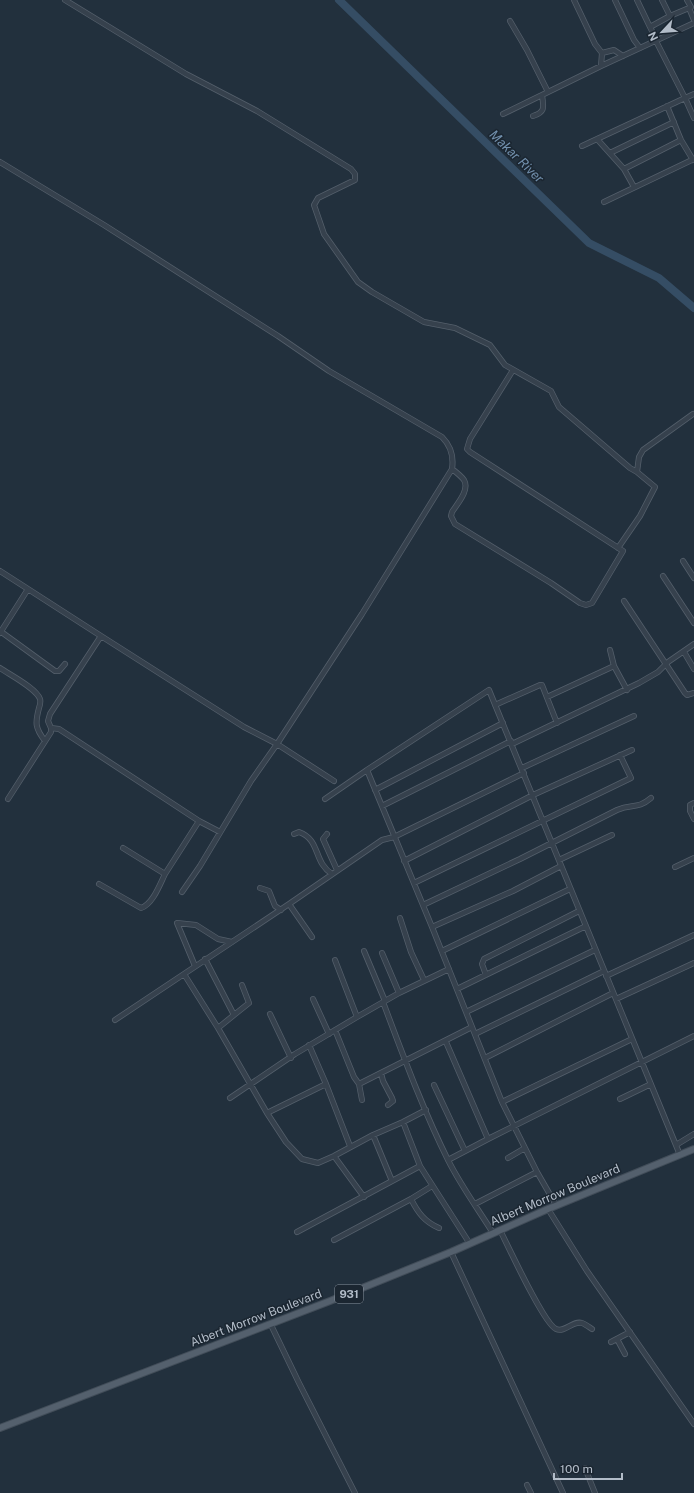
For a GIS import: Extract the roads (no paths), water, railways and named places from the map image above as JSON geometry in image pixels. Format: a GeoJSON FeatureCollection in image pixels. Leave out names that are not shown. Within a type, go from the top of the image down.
{"type":"FeatureCollection","features":[{"type":"Feature","properties":{"kind":"main road","name":"Albert Morrow Boulevard"},"geometry":{"type":"LineString","coordinates":[[0,1428],[271,1325],[451,1252],[548,1209],[694,1149]]}},
{"type":"Feature","properties":{"kind":"street"},"geometry":{"type":"LineString","coordinates":[[65,0],[186,74],[257,111],[351,169],[355,174],[355,180],[318,198],[314,205],[324,234],[358,282],[372,292],[424,322],[454,328],[490,345],[502,361],[513,370],[551,391],[559,407],[655,488],[640,516],[618,548]]}},
{"type":"Feature","properties":{"kind":"street"},"geometry":{"type":"LineString","coordinates":[[574,0],[595,44],[602,53],[600,66]]}},
{"type":"Feature","properties":{"kind":"street"},"geometry":{"type":"LineString","coordinates":[[615,0],[634,40],[640,48]]}},
{"type":"Feature","properties":{"kind":"street"},"geometry":{"type":"LineString","coordinates":[[637,0],[694,118]]}},
{"type":"Feature","properties":{"kind":"street"},"geometry":{"type":"LineString","coordinates":[[662,0],[670,16]]}},
{"type":"Feature","properties":{"kind":"street"},"geometry":{"type":"LineString","coordinates":[[687,0],[691,7],[694,20]]}},
{"type":"Feature","properties":{"kind":"street"},"geometry":{"type":"LineString","coordinates":[[650,27],[691,7]]}},
{"type":"Feature","properties":{"kind":"street"},"geometry":{"type":"LineString","coordinates":[[510,21],[527,50],[548,92]]}},
{"type":"Feature","properties":{"kind":"street"},"geometry":{"type":"LineString","coordinates":[[503,114],[600,66],[694,24]]}},
{"type":"Feature","properties":{"kind":"street"},"geometry":{"type":"LineString","coordinates":[[602,53],[614,50],[623,56]]}},
{"type":"Feature","properties":{"kind":"street"},"geometry":{"type":"LineString","coordinates":[[582,146],[694,94]]}},
{"type":"Feature","properties":{"kind":"street"},"geometry":{"type":"LineString","coordinates":[[533,116],[540,114],[543,110],[542,95]]}},
{"type":"Feature","properties":{"kind":"street"},"geometry":{"type":"LineString","coordinates":[[604,202],[694,160],[681,140],[667,106]]}},
{"type":"Feature","properties":{"kind":"street"},"geometry":{"type":"LineString","coordinates":[[610,154],[674,122]]}},
{"type":"Feature","properties":{"kind":"street"},"geometry":{"type":"LineString","coordinates":[[597,139],[624,169],[634,187]]}},
{"type":"Feature","properties":{"kind":"street"},"geometry":{"type":"LineString","coordinates":[[624,169],[681,140]]}},
{"type":"Feature","properties":{"kind":"street"},"geometry":{"type":"LineString","coordinates":[[0,162],[104,225],[278,336],[329,371],[442,437],[450,447],[453,461],[452,469],[362,614],[251,781],[197,871],[182,892]]}},
{"type":"Feature","properties":{"kind":"street"},"geometry":{"type":"LineString","coordinates":[[452,469],[466,485],[465,490],[452,512],[451,516],[455,524],[583,605],[592,603],[623,551],[469,451],[467,447],[470,439],[513,370]]}},
{"type":"Feature","properties":{"kind":"street"},"geometry":{"type":"LineString","coordinates":[[637,472],[639,457],[643,450],[693,414]]}},
{"type":"Feature","properties":{"kind":"street"},"geometry":{"type":"LineString","coordinates":[[683,562],[694,578]]}},
{"type":"Feature","properties":{"kind":"street"},"geometry":{"type":"LineString","coordinates":[[0,571],[244,727],[277,744],[334,781]]}},
{"type":"Feature","properties":{"kind":"street"},"geometry":{"type":"LineString","coordinates":[[662,576],[694,622]]}},
{"type":"Feature","properties":{"kind":"street"},"geometry":{"type":"LineString","coordinates":[[28,589],[0,632],[55,671],[59,671],[65,664]]}},
{"type":"Feature","properties":{"kind":"street"},"geometry":{"type":"LineString","coordinates":[[624,601],[685,693],[687,695],[694,693]]}},
{"type":"Feature","properties":{"kind":"street"},"geometry":{"type":"LineString","coordinates":[[8,799],[45,741],[51,728],[48,721],[50,714],[101,636]]}},
{"type":"Feature","properties":{"kind":"street"},"geometry":{"type":"LineString","coordinates":[[382,806],[511,743],[627,690],[651,677],[694,644]]}},
{"type":"Feature","properties":{"kind":"street"},"geometry":{"type":"LineString","coordinates":[[610,650],[614,666],[627,690]]}},
{"type":"Feature","properties":{"kind":"street"},"geometry":{"type":"LineString","coordinates":[[684,652],[694,669]]}},
{"type":"Feature","properties":{"kind":"street"},"geometry":{"type":"LineString","coordinates":[[547,697],[614,666]]}},
{"type":"Feature","properties":{"kind":"street"},"geometry":{"type":"LineString","coordinates":[[0,668],[28,687],[39,697],[41,702],[36,720],[37,728],[38,732],[45,741]]}},
{"type":"Feature","properties":{"kind":"street"},"geometry":{"type":"LineString","coordinates":[[495,705],[542,685],[556,723]]}},
{"type":"Feature","properties":{"kind":"street"},"geometry":{"type":"LineString","coordinates":[[325,800],[367,770],[489,690],[680,1154]]}},
{"type":"Feature","properties":{"kind":"street"},"geometry":{"type":"LineString","coordinates":[[522,768],[634,716]]}},
{"type":"Feature","properties":{"kind":"street"},"geometry":{"type":"LineString","coordinates":[[375,790],[503,723]]}},
{"type":"Feature","properties":{"kind":"street"},"geometry":{"type":"LineString","coordinates":[[51,728],[59,729],[200,821],[220,832]]}},
{"type":"Feature","properties":{"kind":"street"},"geometry":{"type":"LineString","coordinates":[[404,861],[533,796],[632,750]]}},
{"type":"Feature","properties":{"kind":"street"},"geometry":{"type":"LineString","coordinates":[[414,883],[631,778],[620,755]]}},
{"type":"Feature","properties":{"kind":"street"},"geometry":{"type":"LineString","coordinates":[[367,770],[442,951],[502,1102],[556,1206]]}},
{"type":"Feature","properties":{"kind":"street"},"geometry":{"type":"LineString","coordinates":[[115,1020],[382,840],[394,837],[524,773]]}},
{"type":"Feature","properties":{"kind":"street"},"geometry":{"type":"LineString","coordinates":[[423,905],[617,810],[628,806],[641,805],[651,798]]}},
{"type":"Feature","properties":{"kind":"street"},"geometry":{"type":"LineString","coordinates":[[694,803],[690,805],[694,819]]}},
{"type":"Feature","properties":{"kind":"street"},"geometry":{"type":"LineString","coordinates":[[99,884],[141,908],[145,906],[152,898],[165,874],[200,821]]}},
{"type":"Feature","properties":{"kind":"street"},"geometry":{"type":"LineString","coordinates":[[294,834],[299,832],[308,837],[315,847],[323,868],[332,874]]}},
{"type":"Feature","properties":{"kind":"street"},"geometry":{"type":"LineString","coordinates":[[327,834],[323,839],[337,870]]}},
{"type":"Feature","properties":{"kind":"street"},"geometry":{"type":"LineString","coordinates":[[559,860],[612,835]]}},
{"type":"Feature","properties":{"kind":"street"},"geometry":{"type":"LineString","coordinates":[[123,848],[165,874]]}},
{"type":"Feature","properties":{"kind":"street"},"geometry":{"type":"LineString","coordinates":[[675,867],[694,858]]}},
{"type":"Feature","properties":{"kind":"street"},"geometry":{"type":"LineString","coordinates":[[432,927],[513,891],[561,866]]}},
{"type":"Feature","properties":{"kind":"street"},"geometry":{"type":"LineString","coordinates":[[260,888],[269,891],[275,906],[280,910]]}},
{"type":"Feature","properties":{"kind":"street"},"geometry":{"type":"LineString","coordinates":[[442,951],[570,889]]}},
{"type":"Feature","properties":{"kind":"street"},"geometry":{"type":"LineString","coordinates":[[289,904],[312,937]]}},
{"type":"Feature","properties":{"kind":"street"},"geometry":{"type":"LineString","coordinates":[[486,975],[482,964],[484,959],[580,911]]}},
{"type":"Feature","properties":{"kind":"street"},"geometry":{"type":"LineString","coordinates":[[400,918],[411,952],[424,980]]}},
{"type":"Feature","properties":{"kind":"street"},"geometry":{"type":"LineString","coordinates":[[195,966],[177,923],[196,925],[218,939],[232,942]]}},
{"type":"Feature","properties":{"kind":"street"},"geometry":{"type":"LineString","coordinates":[[457,989],[586,926]]}},
{"type":"Feature","properties":{"kind":"street"},"geometry":{"type":"LineString","coordinates":[[606,976],[694,935]]}},
{"type":"Feature","properties":{"kind":"street"},"geometry":{"type":"LineString","coordinates":[[466,1012],[596,950]]}},
{"type":"Feature","properties":{"kind":"street"},"geometry":{"type":"LineString","coordinates":[[364,951],[405,1061],[448,1160],[493,1233]]}},
{"type":"Feature","properties":{"kind":"street"},"geometry":{"type":"LineString","coordinates":[[382,953],[399,993]]}},
{"type":"Feature","properties":{"kind":"street"},"geometry":{"type":"LineString","coordinates":[[205,959],[234,1015]]}},
{"type":"Feature","properties":{"kind":"street"},"geometry":{"type":"LineString","coordinates":[[335,960],[356,1017]]}},
{"type":"Feature","properties":{"kind":"street"},"geometry":{"type":"LineString","coordinates":[[616,999],[694,964]]}},
{"type":"Feature","properties":{"kind":"street"},"geometry":{"type":"LineString","coordinates":[[230,1098],[310,1045],[356,1017],[424,980],[449,969]]}},
{"type":"Feature","properties":{"kind":"street"},"geometry":{"type":"LineString","coordinates":[[475,1034],[604,971]]}},
{"type":"Feature","properties":{"kind":"street"},"geometry":{"type":"LineString","coordinates":[[184,974],[224,1037],[250,1086],[286,1142],[302,1159],[318,1163],[426,1110]]}},
{"type":"Feature","properties":{"kind":"street"},"geometry":{"type":"LineString","coordinates":[[218,1028],[249,1003],[242,985]]}},
{"type":"Feature","properties":{"kind":"street"},"geometry":{"type":"LineString","coordinates":[[485,1058],[613,992]]}},
{"type":"Feature","properties":{"kind":"street"},"geometry":{"type":"LineString","coordinates":[[313,999],[329,1034]]}},
{"type":"Feature","properties":{"kind":"street"},"geometry":{"type":"LineString","coordinates":[[270,1014],[291,1058]]}},
{"type":"Feature","properties":{"kind":"street"},"geometry":{"type":"LineString","coordinates":[[359,1084],[446,1042],[472,1027]]}},
{"type":"Feature","properties":{"kind":"street"},"geometry":{"type":"LineString","coordinates":[[335,1030],[354,1077],[359,1084],[362,1100]]}},
{"type":"Feature","properties":{"kind":"street"},"geometry":{"type":"LineString","coordinates":[[448,1160],[694,1036]]}},
{"type":"Feature","properties":{"kind":"street"},"geometry":{"type":"LineString","coordinates":[[502,1102],[632,1039]]}},
{"type":"Feature","properties":{"kind":"street"},"geometry":{"type":"LineString","coordinates":[[446,1042],[488,1139]]}},
{"type":"Feature","properties":{"kind":"street"},"geometry":{"type":"LineString","coordinates":[[310,1045],[350,1146]]}},
{"type":"Feature","properties":{"kind":"street"},"geometry":{"type":"LineString","coordinates":[[381,1073],[383,1081],[392,1098],[391,1103],[388,1105]]}},
{"type":"Feature","properties":{"kind":"street"},"geometry":{"type":"LineString","coordinates":[[267,1112],[326,1084]]}},
{"type":"Feature","properties":{"kind":"street"},"geometry":{"type":"LineString","coordinates":[[620,1098],[651,1084]]}},
{"type":"Feature","properties":{"kind":"street"},"geometry":{"type":"LineString","coordinates":[[434,1085],[465,1151]]}},
{"type":"Feature","properties":{"kind":"street"},"geometry":{"type":"LineString","coordinates":[[403,1122],[420,1166],[470,1244]]}},
{"type":"Feature","properties":{"kind":"street"},"geometry":{"type":"LineString","coordinates":[[676,1145],[694,1134]]}},
{"type":"Feature","properties":{"kind":"street"},"geometry":{"type":"LineString","coordinates":[[373,1135],[392,1181]]}},
{"type":"Feature","properties":{"kind":"street"},"geometry":{"type":"LineString","coordinates":[[508,1158],[525,1148]]}},
{"type":"Feature","properties":{"kind":"street"},"geometry":{"type":"LineString","coordinates":[[334,1156],[364,1197]]}},
{"type":"Feature","properties":{"kind":"street"},"geometry":{"type":"LineString","coordinates":[[297,1232],[420,1166]]}},
{"type":"Feature","properties":{"kind":"street"},"geometry":{"type":"LineString","coordinates":[[475,1204],[537,1172]]}},
{"type":"Feature","properties":{"kind":"street"},"geometry":{"type":"LineString","coordinates":[[334,1240],[412,1199],[432,1186]]}},
{"type":"Feature","properties":{"kind":"street"},"geometry":{"type":"LineString","coordinates":[[412,1199],[420,1215],[427,1222],[439,1228]]}},
{"type":"Feature","properties":{"kind":"street"},"geometry":{"type":"LineString","coordinates":[[548,1209],[587,1271],[694,1424]]}},
{"type":"Feature","properties":{"kind":"street"},"geometry":{"type":"LineString","coordinates":[[500,1230],[535,1300],[550,1324],[555,1329],[561,1330],[579,1322],[592,1329]]}},
{"type":"Feature","properties":{"kind":"street"},"geometry":{"type":"LineString","coordinates":[[451,1252],[563,1493]]}},
{"type":"Feature","properties":{"kind":"street"},"geometry":{"type":"LineString","coordinates":[[271,1325],[355,1493]]}},
{"type":"Feature","properties":{"kind":"street"},"geometry":{"type":"LineString","coordinates":[[611,1342],[630,1332]]}},
{"type":"Feature","properties":{"kind":"street"},"geometry":{"type":"LineString","coordinates":[[618,1339],[625,1354]]}},
{"type":"Feature","properties":{"kind":"street"},"geometry":{"type":"LineString","coordinates":[[689,1416],[694,1414]]}},
{"type":"Feature","properties":{"kind":"street"},"geometry":{"type":"LineString","coordinates":[[585,1468],[595,1493]]}},
{"type":"Feature","properties":{"kind":"street"},"geometry":{"type":"LineString","coordinates":[[527,1485],[531,1493]]}},
{"type":"Feature","properties":{"kind":"waterway","name":"Makar River"},"geometry":{"type":"LineString","coordinates":[[339,0],[589,243],[659,278],[694,308]]}}]}
